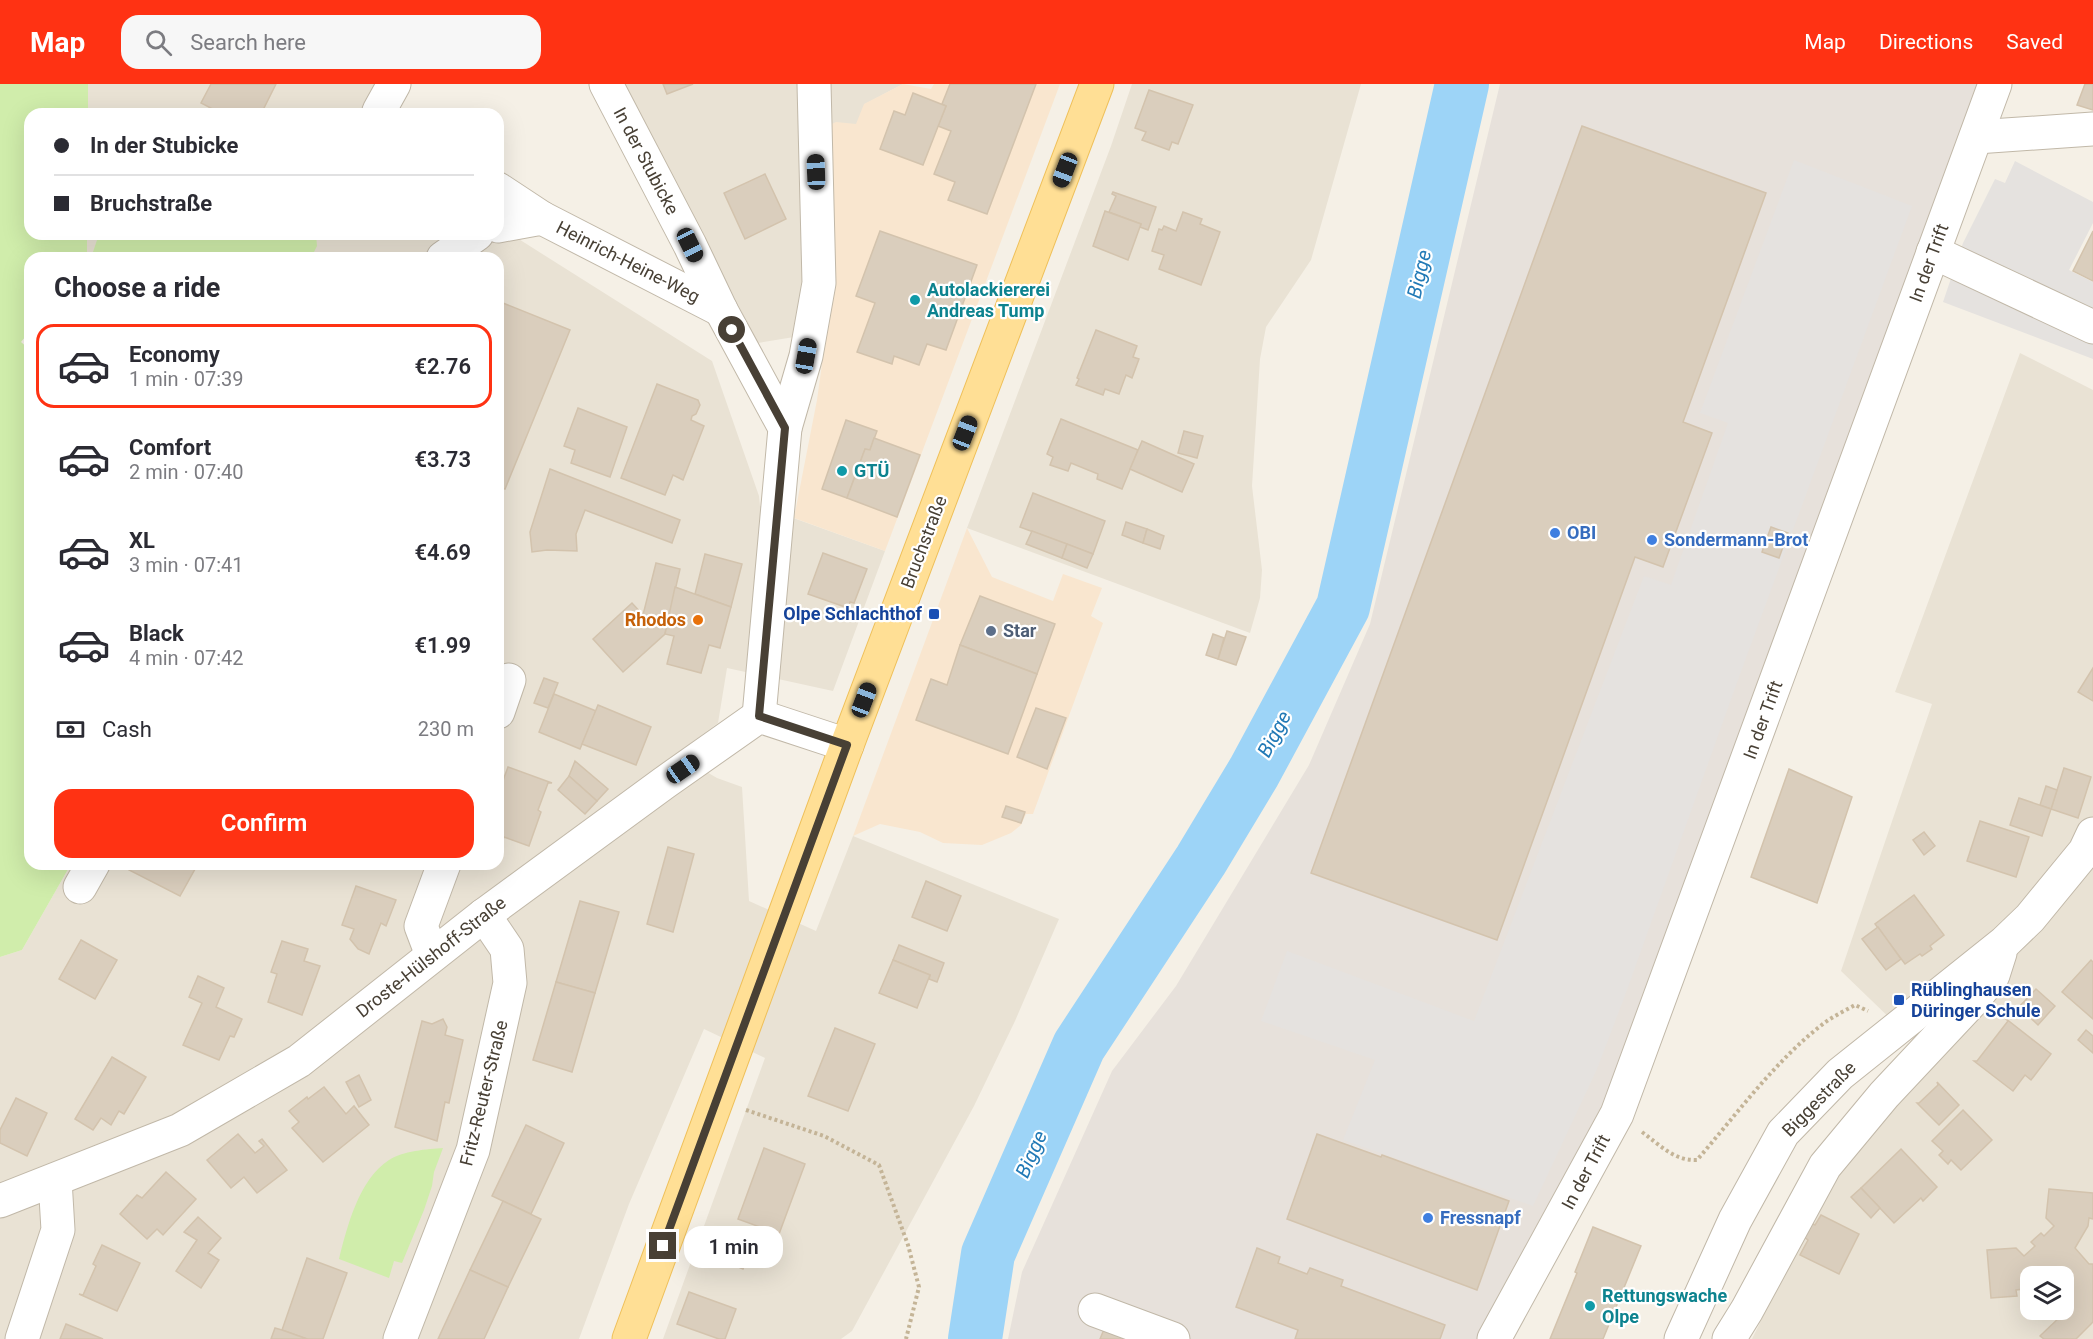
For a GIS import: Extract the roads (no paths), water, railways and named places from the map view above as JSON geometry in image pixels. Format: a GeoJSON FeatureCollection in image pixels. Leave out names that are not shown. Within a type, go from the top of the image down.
{"type":"FeatureCollection","features":[{"type":"Feature","properties":{"kind":"main road","name":"Bruchstraße"},"geometry":{"type":"LineString","coordinates":[[629,1339],[847,745],[1097,84]]}},
{"type":"Feature","properties":{"kind":"street"},"geometry":{"type":"LineString","coordinates":[[381,108],[394,84]]}},
{"type":"Feature","properties":{"kind":"street","name":"In der Stubicke"},"geometry":{"type":"LineString","coordinates":[[606,84],[690,245],[721,310],[785,428]]}},
{"type":"Feature","properties":{"kind":"street"},"geometry":{"type":"LineString","coordinates":[[814,84],[819,283],[806,356],[785,428],[759,716],[847,745]]}},
{"type":"Feature","properties":{"kind":"street","name":"In der Trift"},"geometry":{"type":"LineString","coordinates":[[1494,1339],[1617,1114],[1995,84]]}},
{"type":"Feature","properties":{"kind":"street"},"geometry":{"type":"LineString","coordinates":[[1976,137],[2093,129]]}},
{"type":"Feature","properties":{"kind":"street"},"geometry":{"type":"LineString","coordinates":[[504,193],[542,218]]}},
{"type":"Feature","properties":{"kind":"street","name":"Heinrich-Heine-Weg"},"geometry":{"type":"LineString","coordinates":[[504,225],[542,218],[721,310]]}},
{"type":"Feature","properties":{"kind":"street"},"geometry":{"type":"LineString","coordinates":[[452,252],[468,240]]}},
{"type":"Feature","properties":{"kind":"street"},"geometry":{"type":"LineString","coordinates":[[1933,252],[2093,327]]}},
{"type":"Feature","properties":{"kind":"street"},"geometry":{"type":"LineString","coordinates":[[504,696],[510,680]]}},
{"type":"Feature","properties":{"kind":"street","name":"Droste-Hülshoff-Straße"},"geometry":{"type":"LineString","coordinates":[[0,1201],[180,1130],[298,1061],[484,915],[759,716]]}},
{"type":"Feature","properties":{"kind":"street","name":"Biggestraße"},"geometry":{"type":"LineString","coordinates":[[1681,1339],[1735,1220],[1783,1133],[1840,1074],[1893,1029],[2004,943],[2030,918],[2090,846]]}},
{"type":"Feature","properties":{"kind":"street"},"geometry":{"type":"LineString","coordinates":[[432,955],[421,926],[442,870]]}},
{"type":"Feature","properties":{"kind":"street","name":"Fritz-Reuter-Straße"},"geometry":{"type":"LineString","coordinates":[[400,1339],[473,1150],[510,983],[507,949],[484,915]]}},
{"type":"Feature","properties":{"kind":"street","name":"Biggestraße"},"geometry":{"type":"LineString","coordinates":[[1729,1339],[1826,1166],[1884,1095],[1975,998],[1993,975],[2004,943]]}},
{"type":"Feature","properties":{"kind":"street"},"geometry":{"type":"LineString","coordinates":[[22,1339],[58,1230],[55,1180]]}},
{"type":"Feature","properties":{"kind":"street"},"geometry":{"type":"LineString","coordinates":[[1095,1310],[1173,1339]]}},
{"type":"Feature","properties":{"kind":"waterway","name":"Bigge"},"geometry":{"type":"LineString","coordinates":[[975,1339],[988,1254],[1079,1046],[1201,860],[1254,772],[1343,607],[1462,84]]}},
{"type":"Feature","properties":{"kind":"place","name":"Autolackiererei Andreas Tump"},"geometry":{"type":"Point","coordinates":[915,300]}},
{"type":"Feature","properties":{"kind":"place","name":"GTÜ"},"geometry":{"type":"Point","coordinates":[842,471]}},
{"type":"Feature","properties":{"kind":"place","name":"OBI"},"geometry":{"type":"Point","coordinates":[1555,533]}},
{"type":"Feature","properties":{"kind":"place","name":"Sondermann-Brot"},"geometry":{"type":"Point","coordinates":[1652,540]}},
{"type":"Feature","properties":{"kind":"place","name":"Olpe Schlachthof"},"geometry":{"type":"Point","coordinates":[934,614]}},
{"type":"Feature","properties":{"kind":"place","name":"Rhodos"},"geometry":{"type":"Point","coordinates":[698,620]}},
{"type":"Feature","properties":{"kind":"place","name":"Star"},"geometry":{"type":"Point","coordinates":[991,631]}},
{"type":"Feature","properties":{"kind":"place","name":"Rüblinghausen Düringer Schule"},"geometry":{"type":"Point","coordinates":[1899,1000]}},
{"type":"Feature","properties":{"kind":"place","name":"Fressnapf"},"geometry":{"type":"Point","coordinates":[1428,1218]}},
{"type":"Feature","properties":{"kind":"place","name":"Rettungswache Olpe"},"geometry":{"type":"Point","coordinates":[1590,1306]}}]}
